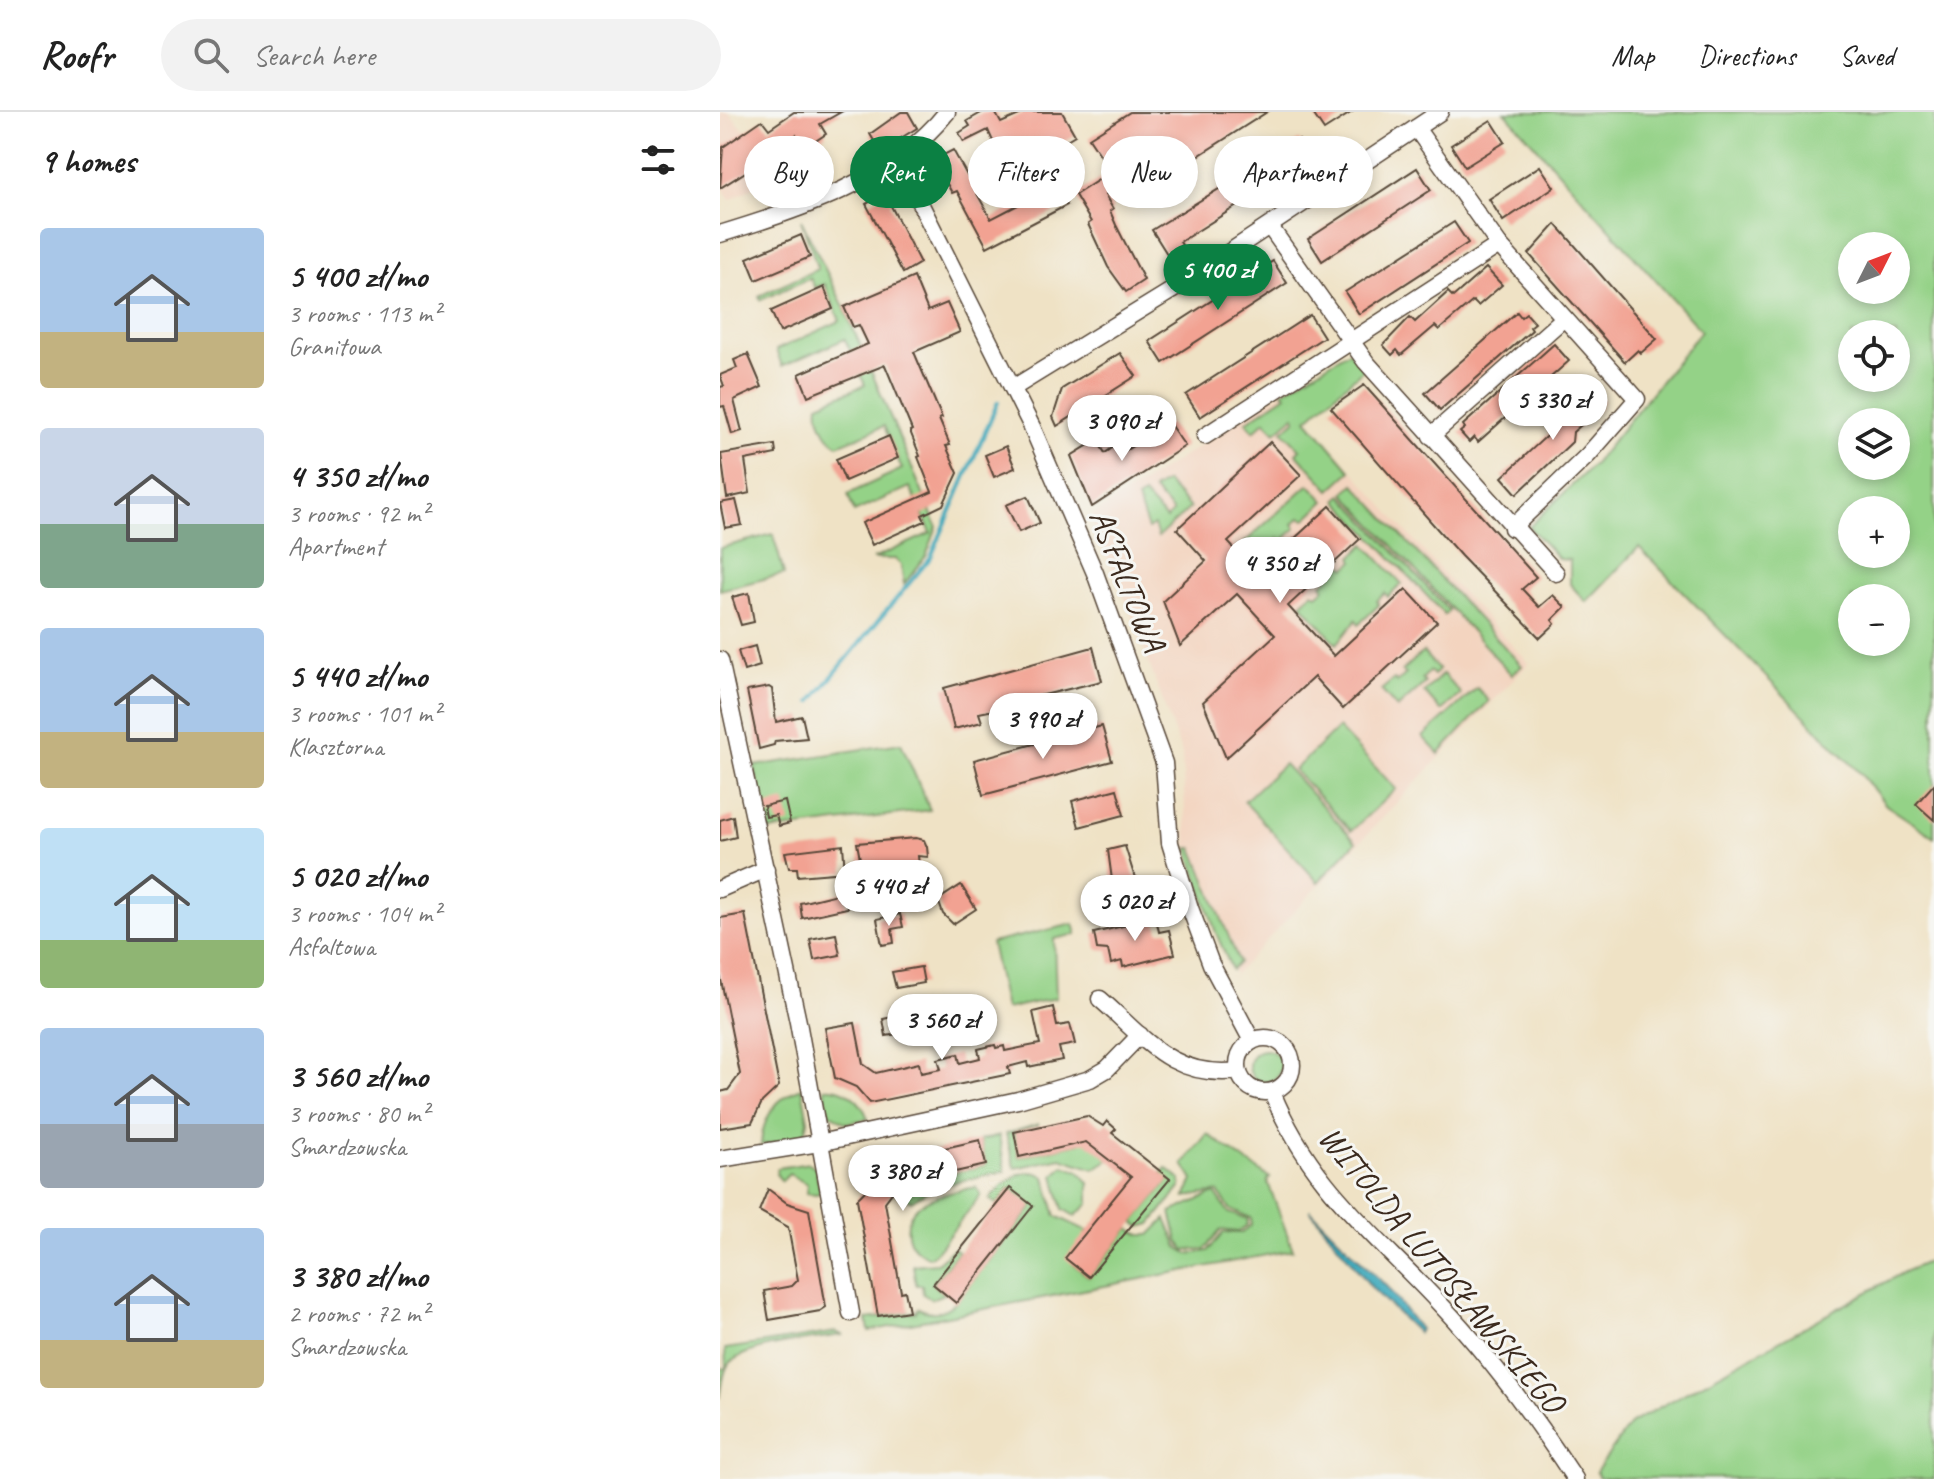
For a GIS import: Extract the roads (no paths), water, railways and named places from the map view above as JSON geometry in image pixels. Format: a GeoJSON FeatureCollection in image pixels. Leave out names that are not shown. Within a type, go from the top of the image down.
{"type":"FeatureCollection","features":[{"type":"Feature","properties":{"kind":"street"},"geometry":{"type":"LineString","coordinates":[[927,136],[947,112]]}},
{"type":"Feature","properties":{"kind":"street"},"geometry":{"type":"LineString","coordinates":[[1013,388],[1270,227],[1440,112]]}},
{"type":"Feature","properties":{"kind":"street"},"geometry":{"type":"LineString","coordinates":[[1416,128],[1499,245],[1637,399],[1588,455],[1512,528]]}},
{"type":"Feature","properties":{"kind":"street"},"geometry":{"type":"LineString","coordinates":[[720,234],[798,207],[850,182]]}},
{"type":"Feature","properties":{"kind":"street","name":"ASFALTOWA"},"geometry":{"type":"LineString","coordinates":[[923,208],[1013,388],[1095,573],[1164,763],[1170,843],[1180,878],[1211,964],[1252,1041]]}},
{"type":"Feature","properties":{"kind":"street"},"geometry":{"type":"LineString","coordinates":[[1270,227],[1351,341],[1512,528],[1556,573]]}},
{"type":"Feature","properties":{"kind":"street"},"geometry":{"type":"LineString","coordinates":[[1205,436],[1499,245]]}},
{"type":"Feature","properties":{"kind":"street"},"geometry":{"type":"LineString","coordinates":[[1431,436],[1564,318]]}},
{"type":"Feature","properties":{"kind":"street"},"geometry":{"type":"LineString","coordinates":[[720,660],[723,688],[766,869],[851,1313]]}},
{"type":"Feature","properties":{"kind":"street"},"geometry":{"type":"LineString","coordinates":[[720,889],[766,869]]}},
{"type":"Feature","properties":{"kind":"street"},"geometry":{"type":"LineString","coordinates":[[1100,999],[1171,1061],[1191,1069],[1238,1071]]}},
{"type":"Feature","properties":{"kind":"street"},"geometry":{"type":"LineString","coordinates":[[720,1159],[819,1143],[1018,1100],[1090,1079],[1107,1069],[1140,1035]]}},
{"type":"Feature","properties":{"kind":"street"},"geometry":{"type":"LineString","coordinates":[[1274,1040],[1290,1056],[1290,1076],[1272,1092],[1252,1089],[1238,1071],[1239,1057],[1252,1041],[1274,1040]]}},
{"type":"Feature","properties":{"kind":"street","name":"WITOLDA LUTOSŁAWSKIEGO"},"geometry":{"type":"LineString","coordinates":[[1272,1092],[1288,1132],[1317,1176],[1470,1338],[1571,1473]]}},
{"type":"Feature","properties":{"kind":"water"},"geometry":{"type":"Polygon","coordinates":[[[1310,1210],[1387,1287],[1420,1329],[1418,1333],[1373,1289],[1310,1210]]]}},
{"type":"Feature","properties":{"kind":"waterway"},"geometry":{"type":"LineString","coordinates":[[811,702],[931,557],[998,402]]}}]}
